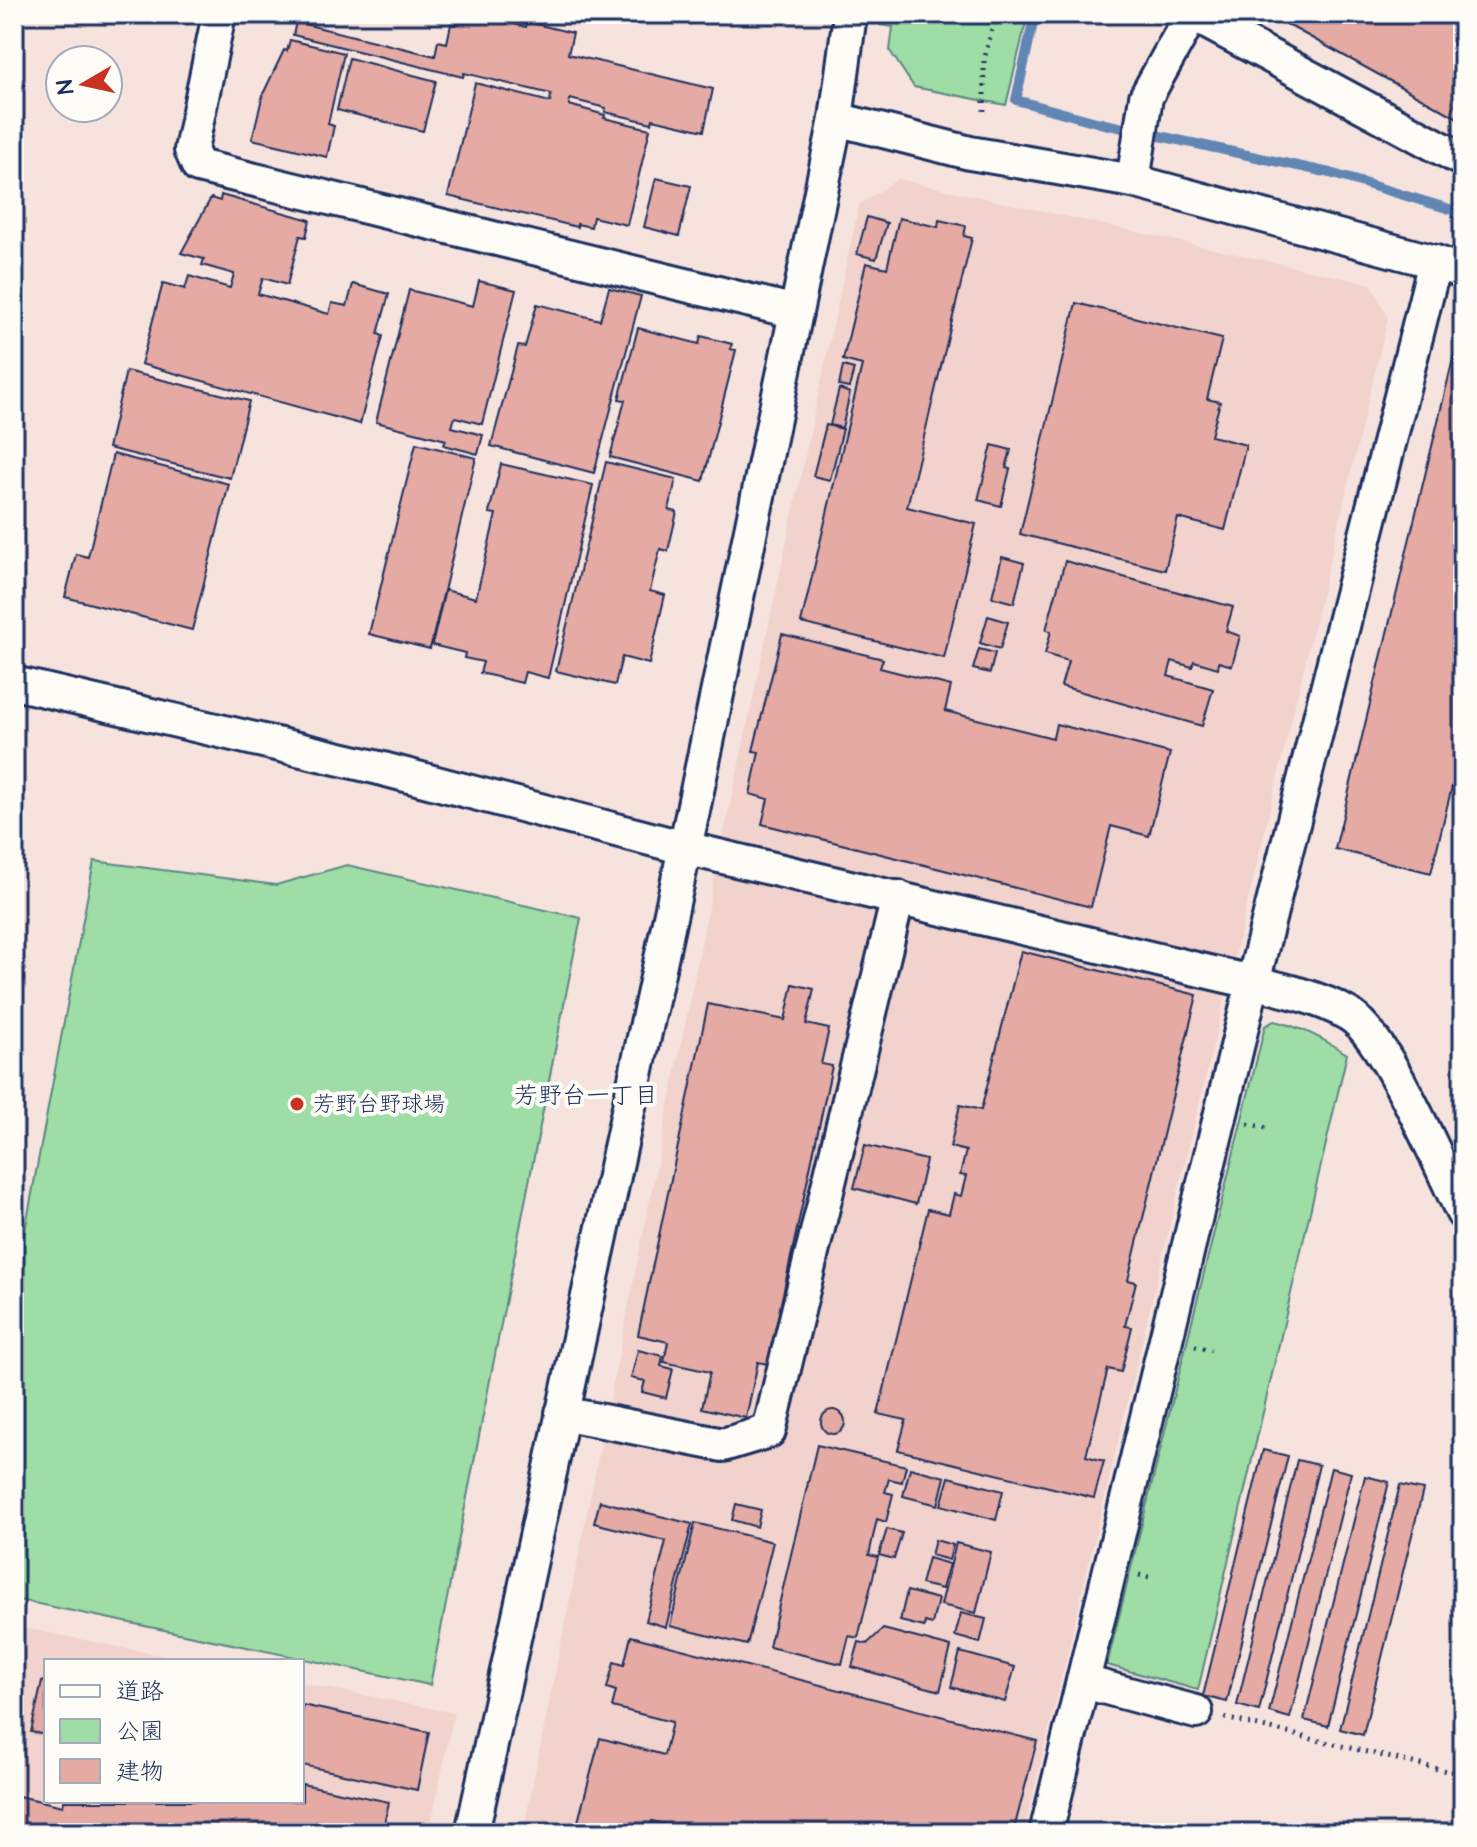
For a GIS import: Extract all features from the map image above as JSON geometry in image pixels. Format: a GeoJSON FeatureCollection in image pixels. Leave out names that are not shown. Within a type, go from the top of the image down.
{"type":"FeatureCollection","features":[{"type":"Feature","properties":{"kind":"street"},"geometry":{"type":"LineString","coordinates":[[219,14],[191,150],[198,166],[796,312]]}},
{"type":"Feature","properties":{"kind":"street"},"geometry":{"type":"LineString","coordinates":[[472,1833],[685,848],[836,119],[850,14]]}},
{"type":"Feature","properties":{"kind":"street"},"geometry":{"type":"LineString","coordinates":[[1133,181],[1146,97],[1192,14],[1463,160]]}},
{"type":"Feature","properties":{"kind":"street"},"geometry":{"type":"LineString","coordinates":[[836,119],[970,153],[1133,181],[1449,267],[1253,982],[1046,1833]]}},
{"type":"Feature","properties":{"kind":"street"},"geometry":{"type":"LineString","coordinates":[[14,683],[379,768],[685,848],[1253,982],[1351,1014],[1385,1053],[1463,1213]]}},
{"type":"Feature","properties":{"kind":"street"},"geometry":{"type":"LineString","coordinates":[[562,1413],[723,1445],[769,1431],[898,897]]}},
{"type":"Feature","properties":{"kind":"street"},"geometry":{"type":"LineString","coordinates":[[1084,1682],[1196,1712]]}},
{"type":"Feature","properties":{"kind":"path"},"geometry":{"type":"LineString","coordinates":[[984,111],[984,60],[996,14]]}},
{"type":"Feature","properties":{"kind":"path"},"geometry":{"type":"LineString","coordinates":[[1196,1712],[1463,1775]]}},
{"type":"Feature","properties":{"kind":"shaded area"},"geometry":{"type":"Polygon","coordinates":[[[898,179],[1371,284],[1388,318],[1024,1833],[523,1833],[714,880],[859,205],[898,179]]]}},
{"type":"Feature","properties":{"kind":"shaded area"},"geometry":{"type":"Polygon","coordinates":[[[14,1626],[179,1659],[44,1659],[44,1803],[304,1803],[304,1683],[454,1713],[429,1833],[14,1833],[14,1626]]]}},
{"type":"Feature","properties":{"kind":"green space"},"geometry":{"type":"Polygon","coordinates":[[[881,14],[1028,14],[1006,105],[914,87],[890,51],[893,27],[880,25],[881,14]]]}},
{"type":"Feature","properties":{"kind":"green space","name":"芳野台野球場"},"geometry":{"type":"Polygon","coordinates":[[[94,861],[276,885],[347,865],[581,918],[430,1685],[14,1599],[14,1290],[94,861]]]}},
{"type":"Feature","properties":{"kind":"green space"},"geometry":{"type":"Polygon","coordinates":[[[1274,1021],[1312,1034],[1347,1054],[1198,1690],[1107,1665],[1265,1026],[1274,1021]]]}},
{"type":"Feature","properties":{"kind":"building"},"geometry":{"type":"Polygon","coordinates":[[[458,14],[474,14],[526,27],[527,22],[573,33],[568,54],[713,89],[704,131],[605,112],[606,108],[570,99],[569,105],[605,115],[604,118],[650,129],[627,225],[593,217],[591,227],[577,224],[577,227],[448,196],[475,83],[550,102],[551,94],[464,73],[463,77],[293,35],[296,22],[435,56],[438,41],[447,43],[451,24],[455,25],[458,14]]]}},
{"type":"Feature","properties":{"kind":"building"},"geometry":{"type":"Polygon","coordinates":[[[1268,14],[1463,14],[1463,121],[1268,14]]]}},
{"type":"Feature","properties":{"kind":"building"},"geometry":{"type":"Polygon","coordinates":[[[290,40],[344,53],[328,124],[334,126],[327,157],[252,139],[263,94],[290,40]]]}},
{"type":"Feature","properties":{"kind":"building"},"geometry":{"type":"Polygon","coordinates":[[[349,58],[436,81],[423,131],[337,110],[349,58]]]}},
{"type":"Feature","properties":{"kind":"building"},"geometry":{"type":"Polygon","coordinates":[[[656,178],[691,186],[679,236],[644,227],[656,178]]]}},
{"type":"Feature","properties":{"kind":"building"},"geometry":{"type":"Polygon","coordinates":[[[221,195],[310,220],[306,237],[300,236],[287,285],[263,278],[258,294],[329,314],[332,303],[347,306],[353,284],[389,294],[378,334],[383,336],[360,424],[141,364],[163,283],[185,289],[189,276],[230,288],[234,274],[202,265],[204,259],[181,253],[211,198],[220,201],[221,195]]]}},
{"type":"Feature","properties":{"kind":"building"},"geometry":{"type":"Polygon","coordinates":[[[867,217],[887,223],[876,259],[857,254],[867,217]]]}},
{"type":"Feature","properties":{"kind":"building"},"geometry":{"type":"Polygon","coordinates":[[[899,218],[938,227],[939,220],[966,226],[964,236],[972,238],[907,507],[976,524],[944,658],[801,623],[862,365],[843,360],[866,263],[887,268],[899,218]]]}},
{"type":"Feature","properties":{"kind":"building"},"geometry":{"type":"Polygon","coordinates":[[[479,281],[516,290],[482,424],[455,417],[452,427],[483,435],[478,454],[444,445],[446,440],[376,422],[409,290],[473,306],[479,281]]]}},
{"type":"Feature","properties":{"kind":"building"},"geometry":{"type":"Polygon","coordinates":[[[609,288],[641,296],[594,473],[491,446],[518,346],[525,347],[537,304],[600,320],[609,288]]]}},
{"type":"Feature","properties":{"kind":"building"},"geometry":{"type":"Polygon","coordinates":[[[1076,303],[1222,339],[1207,399],[1220,402],[1211,436],[1246,445],[1225,530],[1178,518],[1165,570],[1020,534],[1076,303]]]}},
{"type":"Feature","properties":{"kind":"building"},"geometry":{"type":"Polygon","coordinates":[[[638,328],[699,344],[701,336],[732,344],[730,349],[736,350],[703,481],[610,457],[625,400],[619,399],[638,328]]]}},
{"type":"Feature","properties":{"kind":"building"},"geometry":{"type":"Polygon","coordinates":[[[1459,334],[1463,335],[1463,741],[1431,873],[1335,849],[1459,334]]]}},
{"type":"Feature","properties":{"kind":"building"},"geometry":{"type":"Polygon","coordinates":[[[843,366],[854,369],[849,388],[839,386],[843,366]]]}},
{"type":"Feature","properties":{"kind":"building"},"geometry":{"type":"Polygon","coordinates":[[[126,371],[249,401],[230,478],[108,448],[126,371]]]}},
{"type":"Feature","properties":{"kind":"building"},"geometry":{"type":"Polygon","coordinates":[[[839,389],[850,393],[842,428],[830,425],[839,389]]]}},
{"type":"Feature","properties":{"kind":"building"},"geometry":{"type":"Polygon","coordinates":[[[826,425],[843,429],[830,480],[813,476],[826,425]]]}},
{"type":"Feature","properties":{"kind":"building"},"geometry":{"type":"Polygon","coordinates":[[[416,443],[476,458],[430,649],[369,634],[416,443]]]}},
{"type":"Feature","properties":{"kind":"building"},"geometry":{"type":"Polygon","coordinates":[[[992,445],[1011,450],[1001,506],[978,500],[992,445]]]}},
{"type":"Feature","properties":{"kind":"building"},"geometry":{"type":"Polygon","coordinates":[[[113,454],[229,484],[192,630],[65,597],[76,554],[88,557],[113,454]]]}},
{"type":"Feature","properties":{"kind":"building"},"geometry":{"type":"Polygon","coordinates":[[[606,462],[676,479],[669,510],[677,512],[668,551],[660,549],[650,591],[665,595],[649,664],[622,657],[615,685],[556,671],[606,462]]]}},
{"type":"Feature","properties":{"kind":"building"},"geometry":{"type":"Polygon","coordinates":[[[501,464],[593,485],[548,678],[525,672],[522,683],[480,673],[483,662],[464,658],[465,653],[432,645],[445,590],[476,598],[496,514],[489,513],[501,464]]]}},
{"type":"Feature","properties":{"kind":"building"},"geometry":{"type":"Polygon","coordinates":[[[1002,557],[1024,563],[1014,603],[992,597],[1002,557]]]}},
{"type":"Feature","properties":{"kind":"building"},"geometry":{"type":"Polygon","coordinates":[[[1065,561],[1233,607],[1226,631],[1240,636],[1232,666],[1219,662],[1218,668],[1194,661],[1192,667],[1172,661],[1168,676],[1213,689],[1202,726],[1061,686],[1068,661],[1045,654],[1051,631],[1046,630],[1065,561]]]}},
{"type":"Feature","properties":{"kind":"building"},"geometry":{"type":"Polygon","coordinates":[[[988,616],[1008,622],[1000,649],[980,643],[988,616]]]}},
{"type":"Feature","properties":{"kind":"building"},"geometry":{"type":"Polygon","coordinates":[[[782,634],[883,659],[880,668],[951,686],[945,711],[1053,738],[1056,724],[1170,753],[1149,836],[1111,826],[1091,907],[762,824],[768,799],[750,794],[759,752],[753,751],[782,634]]]}},
{"type":"Feature","properties":{"kind":"building"},"geometry":{"type":"Polygon","coordinates":[[[979,649],[995,653],[990,673],[973,669],[979,649]]]}},
{"type":"Feature","properties":{"kind":"building"},"geometry":{"type":"Polygon","coordinates":[[[1021,951],[1197,995],[1128,1280],[1136,1282],[1125,1326],[1132,1327],[1121,1372],[1108,1369],[1086,1456],[1104,1461],[1094,1498],[898,1450],[906,1420],[878,1414],[928,1209],[949,1214],[954,1194],[961,1196],[966,1176],[960,1175],[966,1151],[950,1147],[960,1105],[981,1110],[1021,951]]]}},
{"type":"Feature","properties":{"kind":"building"},"geometry":{"type":"Polygon","coordinates":[[[793,984],[814,989],[806,1024],[829,1029],[821,1064],[832,1066],[768,1364],[758,1362],[746,1418],[702,1408],[710,1372],[664,1362],[668,1342],[638,1335],[708,1004],[785,1020],[793,984]]]}},
{"type":"Feature","properties":{"kind":"building"},"geometry":{"type":"Polygon","coordinates":[[[865,1145],[926,1160],[916,1204],[854,1188],[865,1145]]]}},
{"type":"Feature","properties":{"kind":"building"},"geometry":{"type":"Polygon","coordinates":[[[638,1350],[663,1356],[661,1366],[673,1369],[666,1398],[642,1392],[645,1381],[631,1378],[638,1350]]]}},
{"type":"Feature","properties":{"kind":"building"},"geometry":{"type":"Polygon","coordinates":[[[833,1410],[844,1417],[845,1422],[838,1433],[833,1434],[822,1427],[821,1422],[828,1411],[833,1410]]]}},
{"type":"Feature","properties":{"kind":"building"},"geometry":{"type":"Polygon","coordinates":[[[817,1445],[906,1466],[902,1482],[889,1479],[885,1492],[893,1494],[886,1522],[877,1519],[869,1555],[878,1557],[858,1638],[849,1636],[842,1664],[769,1647],[817,1445]]]}},
{"type":"Feature","properties":{"kind":"building"},"geometry":{"type":"Polygon","coordinates":[[[1263,1450],[1288,1456],[1227,1702],[1203,1696],[1263,1450]]]}},
{"type":"Feature","properties":{"kind":"building"},"geometry":{"type":"Polygon","coordinates":[[[1297,1460],[1319,1465],[1259,1711],[1237,1705],[1297,1460]]]}},
{"type":"Feature","properties":{"kind":"building"},"geometry":{"type":"Polygon","coordinates":[[[910,1468],[945,1477],[938,1505],[903,1496],[910,1468]]]}},
{"type":"Feature","properties":{"kind":"building"},"geometry":{"type":"Polygon","coordinates":[[[1331,1468],[1351,1473],[1290,1718],[1269,1712],[1331,1468]]]}},
{"type":"Feature","properties":{"kind":"building"},"geometry":{"type":"Polygon","coordinates":[[[1365,1476],[1389,1482],[1328,1726],[1304,1720],[1365,1476]]]}},
{"type":"Feature","properties":{"kind":"building"},"geometry":{"type":"Polygon","coordinates":[[[949,1477],[1003,1491],[996,1520],[941,1505],[949,1477]]]}},
{"type":"Feature","properties":{"kind":"building"},"geometry":{"type":"Polygon","coordinates":[[[1400,1485],[1423,1490],[1363,1735],[1340,1729],[1400,1485]]]}},
{"type":"Feature","properties":{"kind":"building"},"geometry":{"type":"Polygon","coordinates":[[[600,1501],[692,1524],[666,1627],[646,1621],[666,1541],[594,1523],[600,1501]]]}},
{"type":"Feature","properties":{"kind":"building"},"geometry":{"type":"Polygon","coordinates":[[[736,1504],[761,1510],[757,1527],[732,1520],[736,1504]]]}},
{"type":"Feature","properties":{"kind":"building"},"geometry":{"type":"Polygon","coordinates":[[[695,1523],[773,1542],[747,1645],[670,1626],[695,1523]]]}},
{"type":"Feature","properties":{"kind":"building"},"geometry":{"type":"Polygon","coordinates":[[[887,1529],[902,1533],[894,1559],[879,1555],[887,1529]]]}},
{"type":"Feature","properties":{"kind":"building"},"geometry":{"type":"Polygon","coordinates":[[[935,1540],[953,1545],[949,1560],[931,1555],[935,1540]]]}},
{"type":"Feature","properties":{"kind":"building"},"geometry":{"type":"Polygon","coordinates":[[[956,1543],[991,1552],[976,1613],[941,1605],[956,1543]]]}},
{"type":"Feature","properties":{"kind":"building"},"geometry":{"type":"Polygon","coordinates":[[[928,1558],[949,1564],[942,1589],[921,1584],[928,1558]]]}},
{"type":"Feature","properties":{"kind":"building"},"geometry":{"type":"Polygon","coordinates":[[[907,1591],[938,1599],[932,1624],[925,1622],[924,1627],[900,1621],[907,1591]]]}},
{"type":"Feature","properties":{"kind":"building"},"geometry":{"type":"Polygon","coordinates":[[[961,1613],[986,1619],[980,1643],[955,1636],[961,1613]]]}},
{"type":"Feature","properties":{"kind":"building"},"geometry":{"type":"Polygon","coordinates":[[[883,1629],[951,1647],[940,1691],[852,1667],[859,1642],[867,1644],[883,1629]]]}},
{"type":"Feature","properties":{"kind":"building"},"geometry":{"type":"Polygon","coordinates":[[[631,1636],[1037,1741],[1013,1833],[699,1833],[652,1821],[649,1833],[575,1833],[600,1738],[664,1755],[672,1722],[612,1707],[616,1691],[607,1688],[614,1662],[624,1665],[631,1636]]]}},
{"type":"Feature","properties":{"kind":"building"},"geometry":{"type":"Polygon","coordinates":[[[960,1652],[1015,1667],[1005,1702],[951,1687],[960,1652]]]}},
{"type":"Feature","properties":{"kind":"building"},"geometry":{"type":"Polygon","coordinates":[[[42,1681],[44,1735],[31,1732],[42,1681]]]}},
{"type":"Feature","properties":{"kind":"building"},"geometry":{"type":"Polygon","coordinates":[[[304,1705],[429,1732],[417,1790],[304,1765],[304,1705]]]}},
{"type":"Feature","properties":{"kind":"building"},"geometry":{"type":"Polygon","coordinates":[[[304,1784],[389,1802],[382,1833],[14,1833],[14,1795],[63,1806],[64,1803],[304,1803],[304,1784]]]}},
{"type":"Feature","properties":{"kind":"waterway"},"geometry":{"type":"LineString","coordinates":[[1035,14],[1016,100],[1100,123],[1330,173],[1463,213]]}},
{"type":"Feature","properties":{"kind":"place","name":"芳野台野球場"},"geometry":{"type":"Point","coordinates":[297,1104]}},
{"type":"Feature","properties":{"kind":"district","name":"芳野台一丁目"},"geometry":{"type":"Point","coordinates":[586,1096]}}]}
